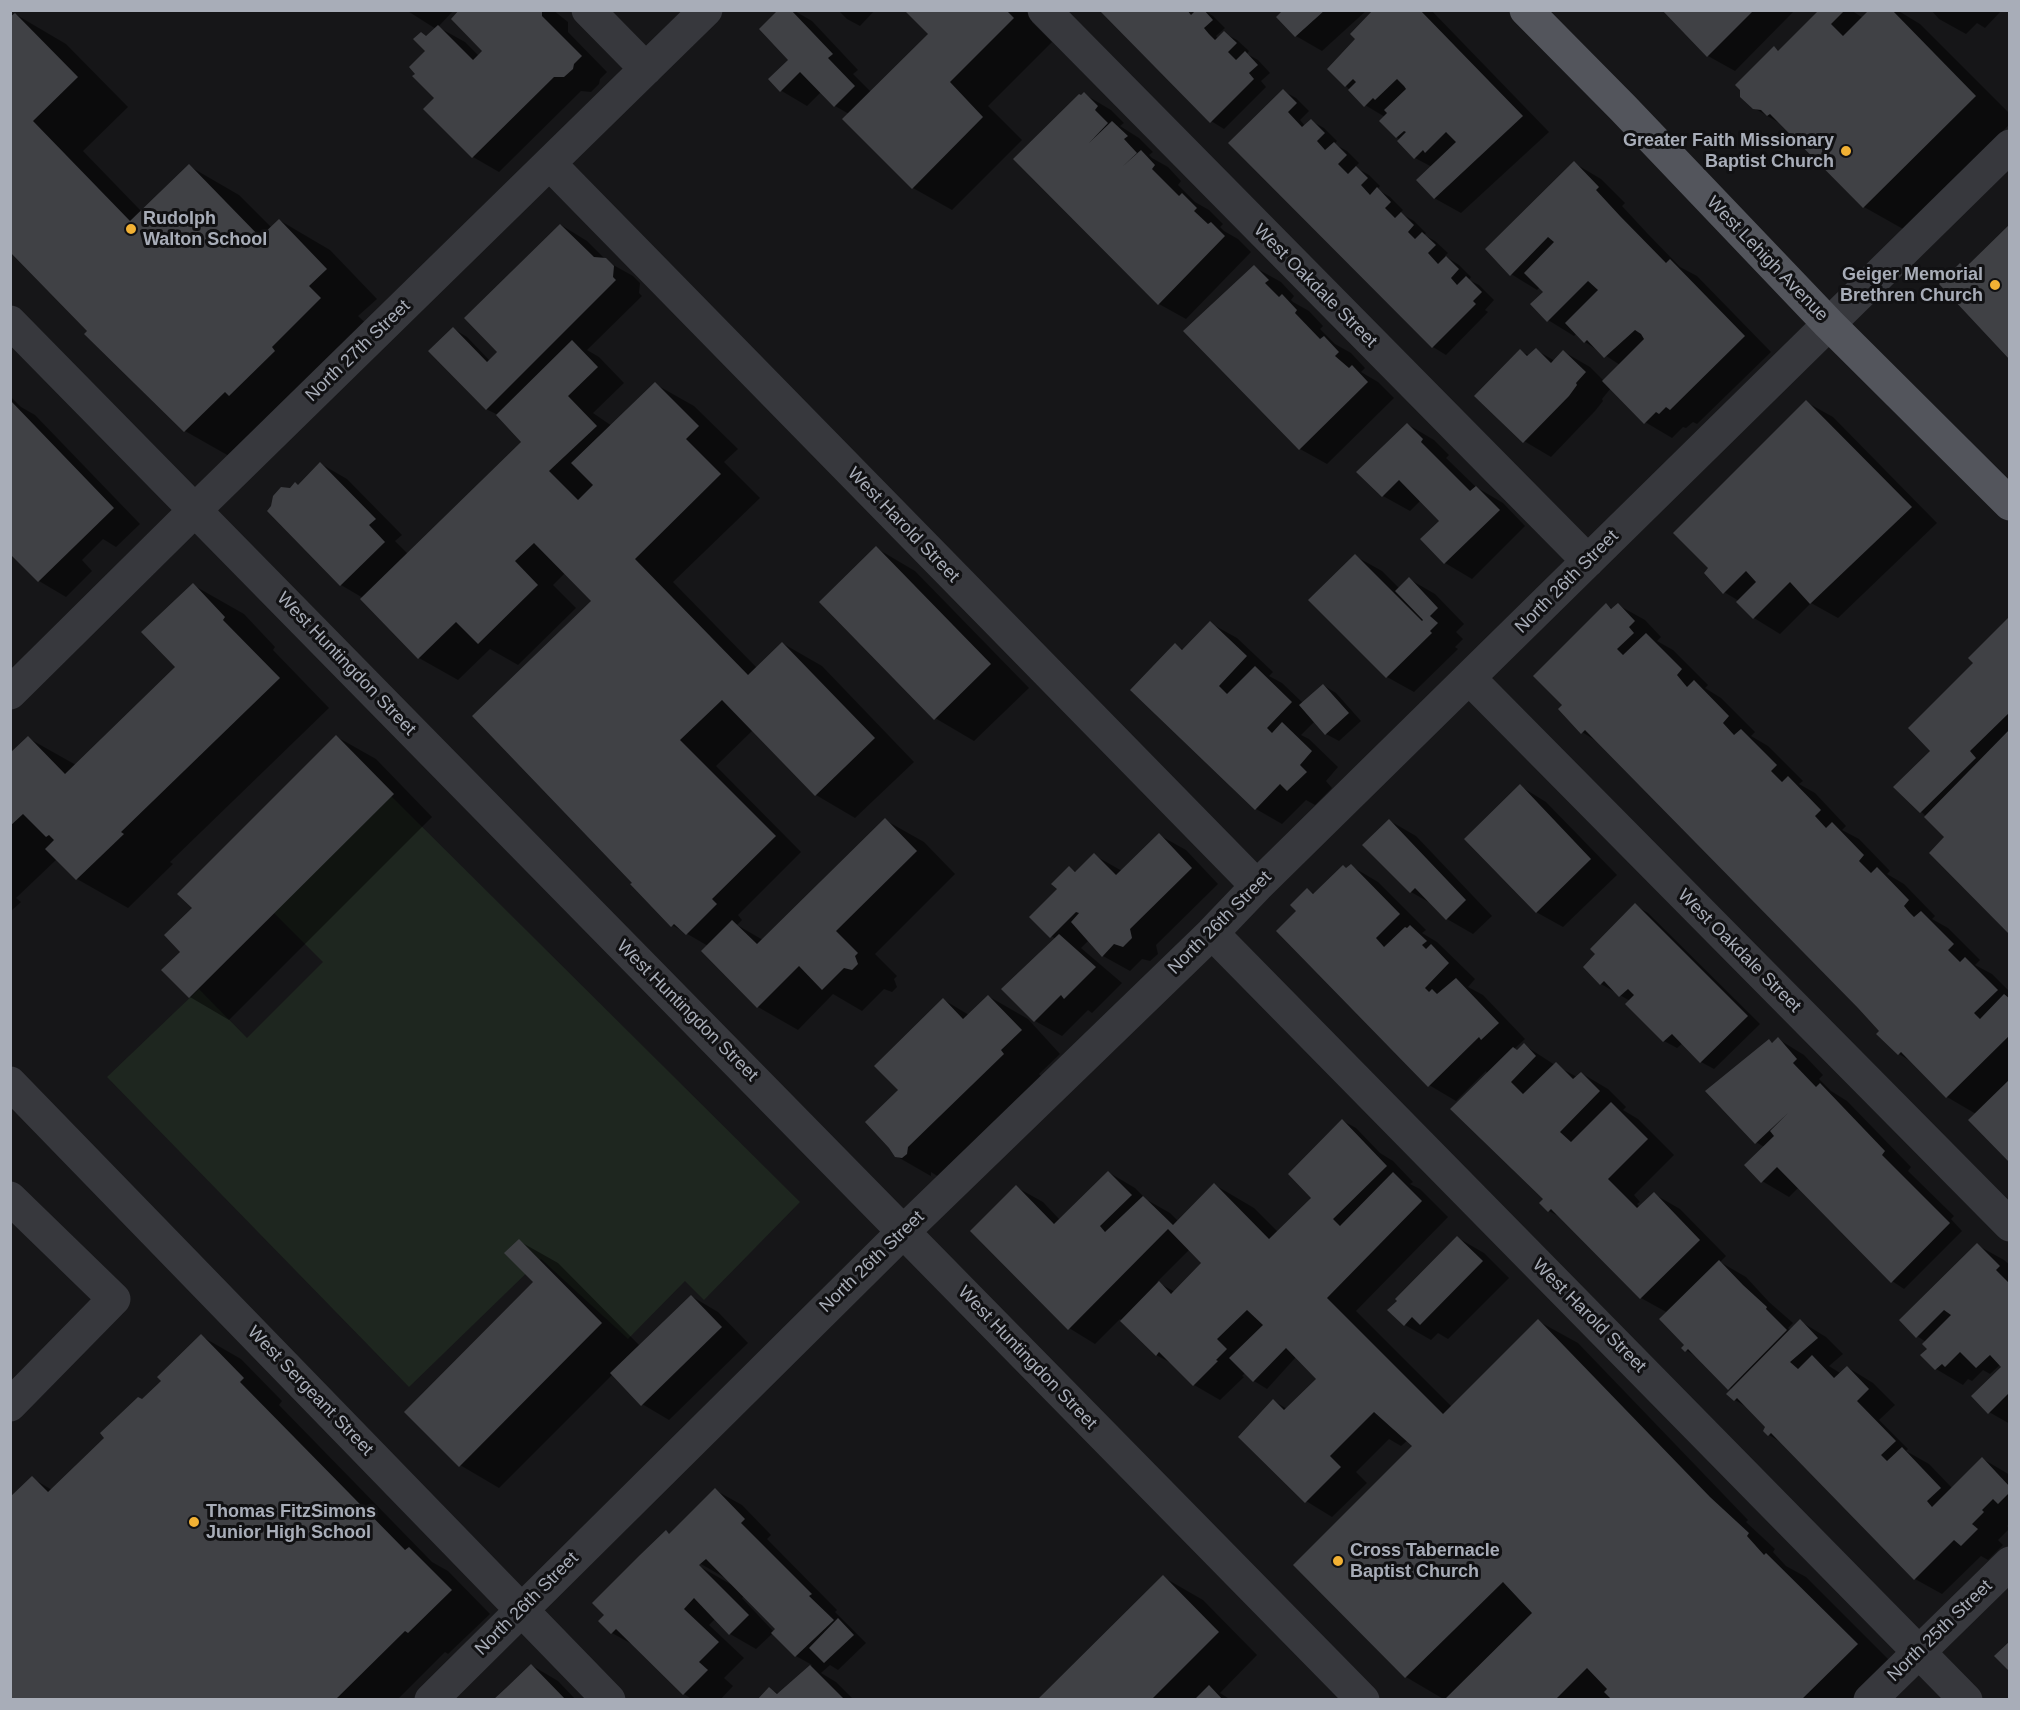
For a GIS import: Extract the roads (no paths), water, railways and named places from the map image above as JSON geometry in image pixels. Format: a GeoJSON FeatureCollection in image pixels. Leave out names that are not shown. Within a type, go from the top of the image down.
{"type":"FeatureCollection","features":[{"type":"Feature","properties":{"kind":"main road","name":"West Lehigh Avenue"},"geometry":{"type":"LineString","coordinates":[[1526,10],[1829,324],[2010,504]]}},
{"type":"Feature","properties":{"kind":"street"},"geometry":{"type":"LineString","coordinates":[[588,10],[646,69]]}},
{"type":"Feature","properties":{"kind":"street","name":"North 27th Street"},"geometry":{"type":"LineString","coordinates":[[10,693],[706,10]]}},
{"type":"Feature","properties":{"kind":"street","name":"West Oakdale Street"},"geometry":{"type":"LineString","coordinates":[[1044,10],[1588,561]]}},
{"type":"Feature","properties":{"kind":"street","name":"North 26th Street"},"geometry":{"type":"LineString","coordinates":[[431,1700],[904,1231],[1212,933],[1257,886],[2010,146]]}},
{"type":"Feature","properties":{"kind":"street","name":"West Harold Street"},"geometry":{"type":"LineString","coordinates":[[550,164],[1257,886]]}},
{"type":"Feature","properties":{"kind":"street","name":"West Huntingdon Street"},"geometry":{"type":"LineString","coordinates":[[10,322],[1363,1700]]}},
{"type":"Feature","properties":{"kind":"street","name":"West Oakdale Street"},"geometry":{"type":"LineString","coordinates":[[1470,678],[2010,1225]]}},
{"type":"Feature","properties":{"kind":"street","name":"West Harold Street"},"geometry":{"type":"LineString","coordinates":[[1212,933],[1966,1700]]}},
{"type":"Feature","properties":{"kind":"street","name":"West Sergeant Street"},"geometry":{"type":"LineString","coordinates":[[10,1083],[609,1700]]}},
{"type":"Feature","properties":{"kind":"street"},"geometry":{"type":"LineString","coordinates":[[10,1198],[114,1299],[10,1405]]}},
{"type":"Feature","properties":{"kind":"street","name":"North 25th Street"},"geometry":{"type":"LineString","coordinates":[[1870,1700],[2010,1563]]}},
{"type":"Feature","properties":{"kind":"place","name":"Greater Faith Missionary Baptist Church"},"geometry":{"type":"Point","coordinates":[1846,151]}},
{"type":"Feature","properties":{"kind":"place","name":"Rudolph Walton School"},"geometry":{"type":"Point","coordinates":[131,229]}},
{"type":"Feature","properties":{"kind":"place","name":"Geiger Memorial Brethren Church"},"geometry":{"type":"Point","coordinates":[1995,285]}},
{"type":"Feature","properties":{"kind":"place","name":"Thomas FitzSimons Junior High School"},"geometry":{"type":"Point","coordinates":[194,1522]}},
{"type":"Feature","properties":{"kind":"place","name":"Cross Tabernacle Baptist Church"},"geometry":{"type":"Point","coordinates":[1338,1561]}}]}
